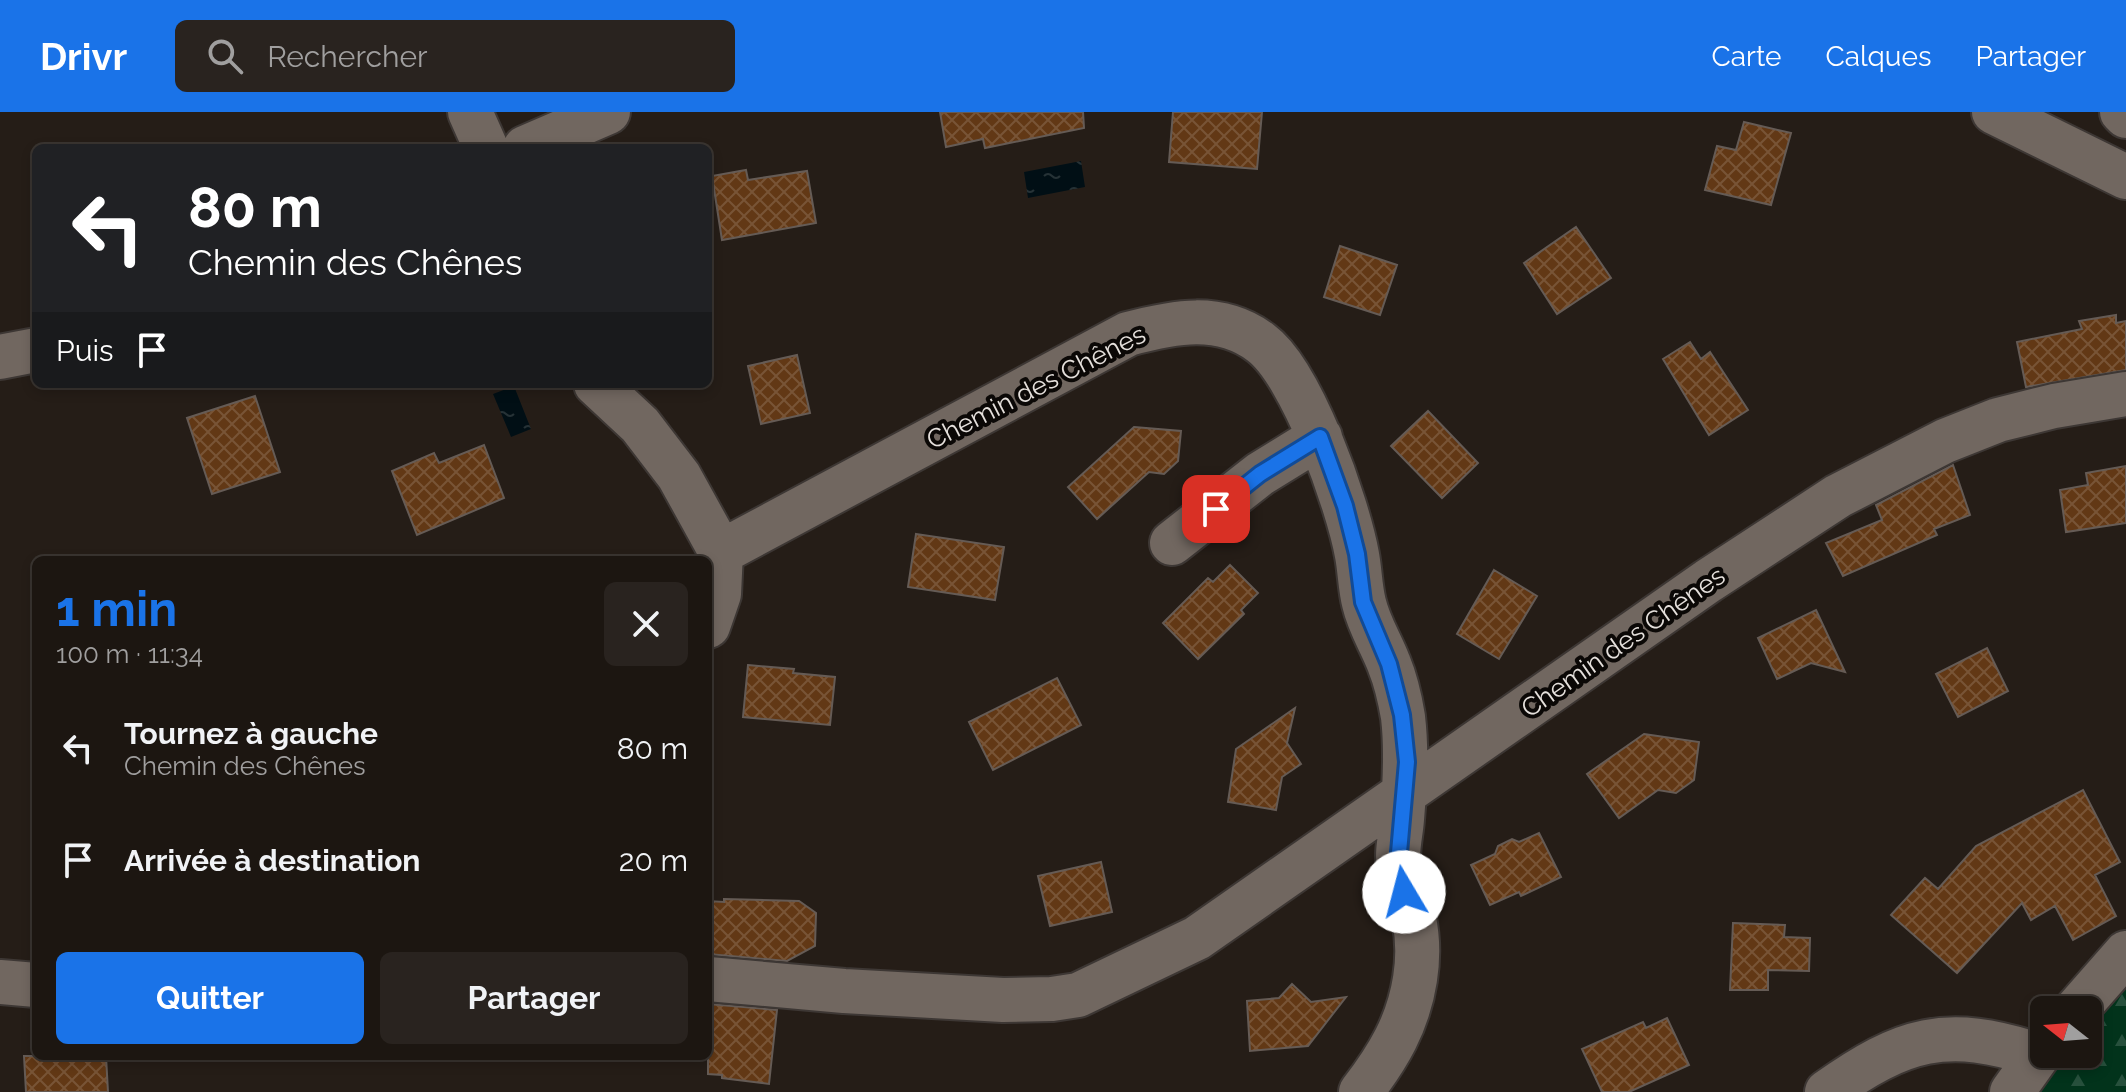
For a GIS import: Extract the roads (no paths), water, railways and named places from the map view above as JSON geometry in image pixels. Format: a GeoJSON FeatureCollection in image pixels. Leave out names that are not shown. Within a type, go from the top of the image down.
{"type":"FeatureCollection","features":[{"type":"Feature","properties":{"kind":"street"},"geometry":{"type":"LineString","coordinates":[[470,112],[484,144]]}},
{"type":"Feature","properties":{"kind":"street"},"geometry":{"type":"LineString","coordinates":[[534,144],[608,112]]}},
{"type":"Feature","properties":{"kind":"street"},"geometry":{"type":"LineString","coordinates":[[1994,112],[2126,177]]}},
{"type":"Feature","properties":{"kind":"street","name":"Chemin des Chênes"},"geometry":{"type":"LineString","coordinates":[[721,552],[1128,334],[1162,325],[1207,321],[1225,325],[1263,343],[1295,389],[1320,437],[1345,506],[1357,554],[1363,602],[1397,689],[1407,762],[1398,864],[1414,918],[1417,947],[1415,976],[1403,1026],[1385,1060],[1361,1092]]}},
{"type":"Feature","properties":{"kind":"street"},"geometry":{"type":"LineString","coordinates":[[0,357],[32,351]]}},
{"type":"Feature","properties":{"kind":"street"},"geometry":{"type":"LineString","coordinates":[[600,388],[640,425],[679,476],[721,552],[719,594],[712,614]]}},
{"type":"Feature","properties":{"kind":"street","name":"Chemin des Chênes"},"geometry":{"type":"LineString","coordinates":[[712,979],[1003,1000],[1078,995],[1197,938],[1708,581],[1867,479],[1971,430],[2026,412],[2126,394]]}},
{"type":"Feature","properties":{"kind":"street"},"geometry":{"type":"LineString","coordinates":[[1172,543],[1260,474],[1320,437]]}},
{"type":"Feature","properties":{"kind":"street"},"geometry":{"type":"LineString","coordinates":[[2088,996],[2126,953]]}},
{"type":"Feature","properties":{"kind":"street"},"geometry":{"type":"LineString","coordinates":[[0,982],[32,985]]}},
{"type":"Feature","properties":{"kind":"street"},"geometry":{"type":"LineString","coordinates":[[1827,1092],[1888,1053],[1917,1042],[1974,1039],[2030,1049]]}},
{"type":"Feature","properties":{"kind":"street"},"geometry":{"type":"LineString","coordinates":[[2012,1092],[2030,1066]]}},
{"type":"Feature","properties":{"kind":"water"},"geometry":{"type":"Polygon","coordinates":[[[1081,161],[1085,187],[1028,198],[1024,172],[1081,161]]]}},
{"type":"Feature","properties":{"kind":"water"},"geometry":{"type":"Polygon","coordinates":[[[515,388],[531,429],[511,437],[493,394],[515,388]]]}}]}
